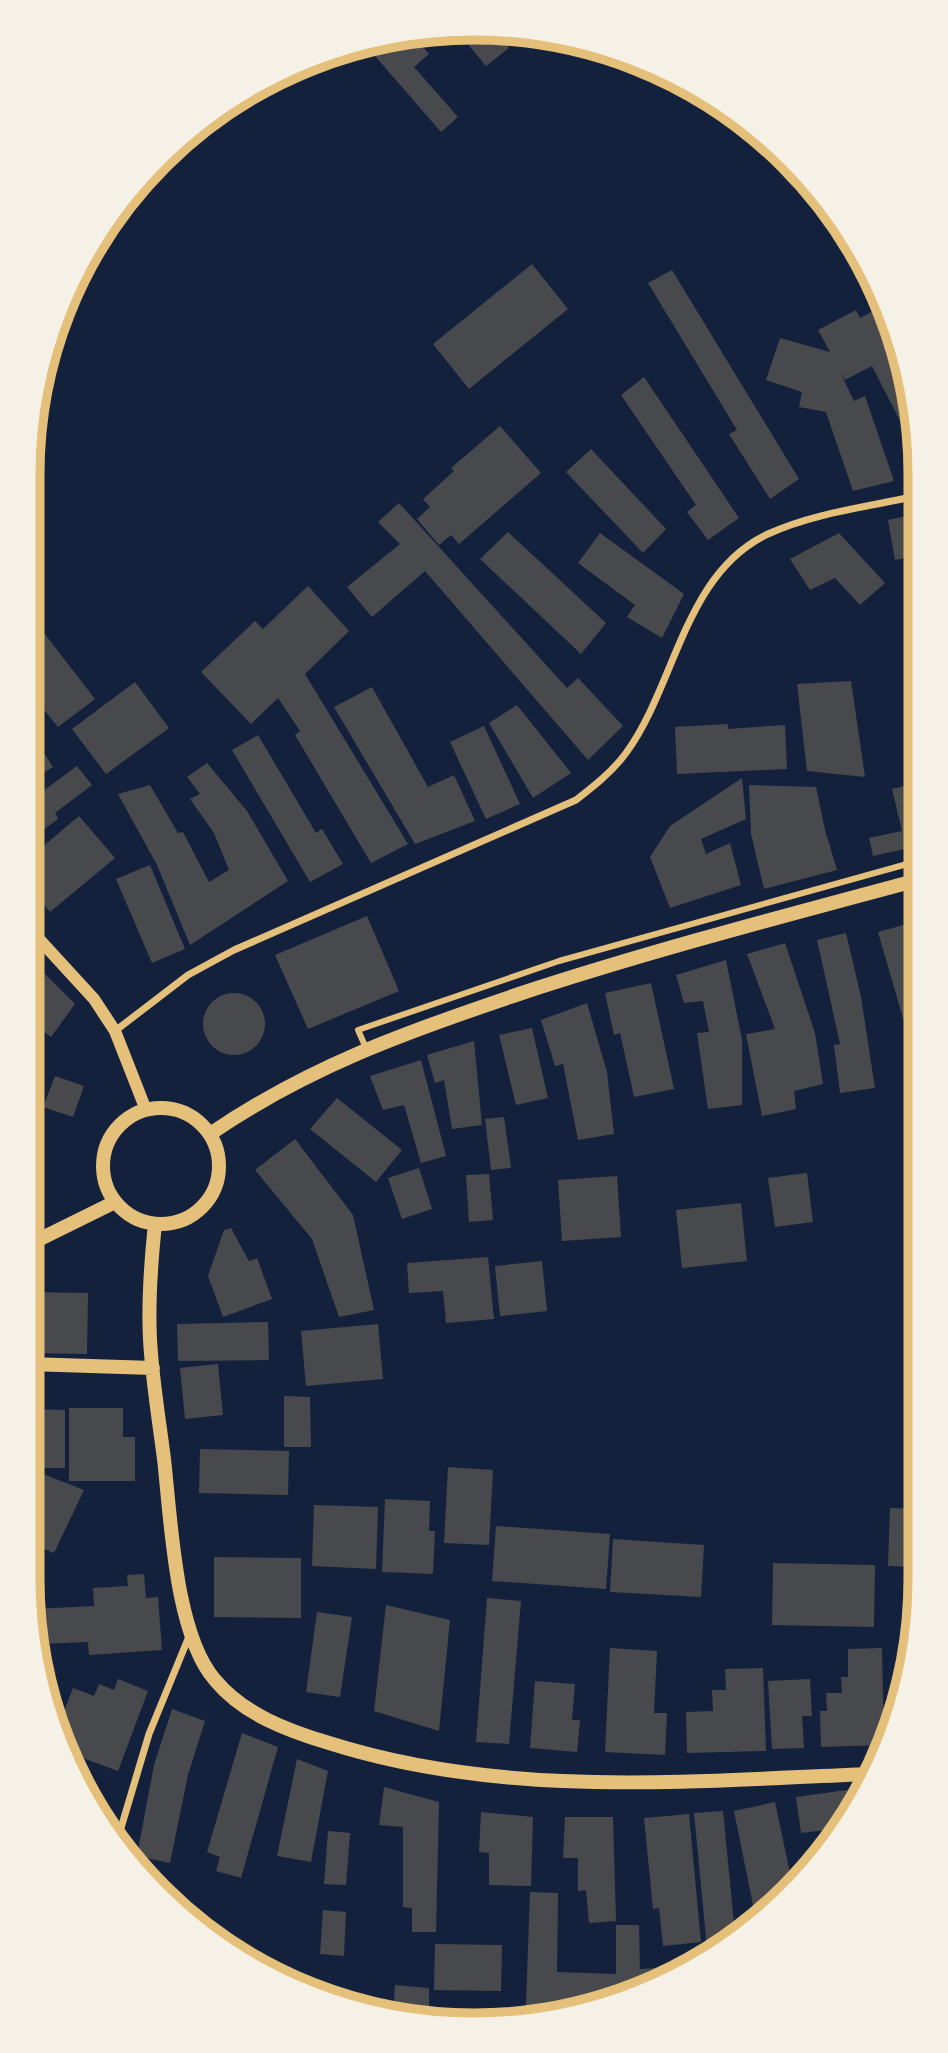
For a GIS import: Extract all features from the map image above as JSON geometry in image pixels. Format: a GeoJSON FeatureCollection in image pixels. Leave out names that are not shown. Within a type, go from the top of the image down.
{"type":"FeatureCollection","features":[{"type":"Feature","properties":{"kind":"main road"},"geometry":{"type":"LineString","coordinates":[[210,1134],[265,1097],[366,1048],[563,979],[908,883]]}},
{"type":"Feature","properties":{"kind":"main road"},"geometry":{"type":"LineString","coordinates":[[164,1108],[182,1112],[198,1121],[210,1134],[218,1155],[218,1177],[210,1198],[195,1214],[175,1223],[155,1224],[136,1218],[115,1202],[103,1171],[104,1153],[112,1134],[127,1119],[146,1110],[164,1108]]}},
{"type":"Feature","properties":{"kind":"main road"},"geometry":{"type":"LineString","coordinates":[[40,1239],[115,1202]]}},
{"type":"Feature","properties":{"kind":"main road"},"geometry":{"type":"LineString","coordinates":[[155,1224],[149,1307],[153,1368],[175,1547],[190,1633],[200,1659],[215,1681],[250,1709],[312,1738],[370,1756],[473,1776],[626,1785],[861,1774]]}},
{"type":"Feature","properties":{"kind":"main road"},"geometry":{"type":"LineString","coordinates":[[40,1364],[153,1368]]}},
{"type":"Feature","properties":{"kind":"street"},"geometry":{"type":"LineString","coordinates":[[114,1031],[188,975],[234,950],[576,800],[604,777],[626,753],[642,726],[697,608],[718,573],[738,553],[766,535],[802,521],[908,498]]}},
{"type":"Feature","properties":{"kind":"street"},"geometry":{"type":"LineString","coordinates":[[366,1048],[358,1030],[559,961],[908,864]]}},
{"type":"Feature","properties":{"kind":"street"},"geometry":{"type":"LineString","coordinates":[[40,940],[94,999],[114,1031],[146,1110]]}},
{"type":"Feature","properties":{"kind":"street"},"geometry":{"type":"LineString","coordinates":[[120,1830],[149,1734],[190,1633]]}},
{"type":"Feature","properties":{"kind":"building"},"geometry":{"type":"Polygon","coordinates":[[[465,40],[504,41],[509,48],[486,66],[465,40]]]}},
{"type":"Feature","properties":{"kind":"building"},"geometry":{"type":"Polygon","coordinates":[[[420,44],[429,54],[414,67],[458,117],[441,132],[372,53],[420,44]]]}},
{"type":"Feature","properties":{"kind":"building"},"geometry":{"type":"Polygon","coordinates":[[[532,264],[568,309],[469,389],[433,344],[532,264]]]}},
{"type":"Feature","properties":{"kind":"building"},"geometry":{"type":"Polygon","coordinates":[[[672,270],[799,479],[770,499],[729,434],[737,430],[648,283],[672,270]]]}},
{"type":"Feature","properties":{"kind":"building"},"geometry":{"type":"Polygon","coordinates":[[[856,310],[860,318],[876,310],[893,362],[905,431],[872,366],[845,380],[840,372],[854,401],[865,396],[894,481],[853,491],[826,412],[799,407],[802,392],[766,380],[780,338],[830,352],[818,330],[856,310]]]}},
{"type":"Feature","properties":{"kind":"building"},"geometry":{"type":"Polygon","coordinates":[[[644,377],[739,518],[708,540],[687,512],[696,505],[621,395],[644,377]]]}},
{"type":"Feature","properties":{"kind":"building"},"geometry":{"type":"Polygon","coordinates":[[[500,426],[541,473],[459,544],[451,535],[439,545],[417,519],[430,507],[423,499],[454,471],[451,468],[500,426]]]}},
{"type":"Feature","properties":{"kind":"building"},"geometry":{"type":"Polygon","coordinates":[[[591,449],[666,529],[643,553],[566,472],[591,449]]]}},
{"type":"Feature","properties":{"kind":"building"},"geometry":{"type":"Polygon","coordinates":[[[399,503],[567,688],[578,678],[623,726],[588,760],[425,571],[372,617],[347,587],[400,544],[378,522],[399,503]]]}},
{"type":"Feature","properties":{"kind":"building"},"geometry":{"type":"Polygon","coordinates":[[[908,516],[908,558],[895,560],[888,520],[908,516]]]}},
{"type":"Feature","properties":{"kind":"building"},"geometry":{"type":"Polygon","coordinates":[[[508,532],[606,623],[581,654],[480,559],[508,532]]]}},
{"type":"Feature","properties":{"kind":"building"},"geometry":{"type":"Polygon","coordinates":[[[600,533],[684,594],[662,638],[627,617],[635,605],[578,563],[600,533]]]}},
{"type":"Feature","properties":{"kind":"building"},"geometry":{"type":"Polygon","coordinates":[[[839,533],[885,583],[860,605],[835,578],[810,590],[790,559],[839,533]]]}},
{"type":"Feature","properties":{"kind":"building"},"geometry":{"type":"Polygon","coordinates":[[[308,586],[349,631],[305,674],[408,844],[371,863],[295,735],[300,731],[278,698],[251,724],[201,672],[255,621],[263,629],[308,586]]]}},
{"type":"Feature","properties":{"kind":"building"},"geometry":{"type":"Polygon","coordinates":[[[40,628],[95,699],[58,727],[40,705],[40,628]]]}},
{"type":"Feature","properties":{"kind":"building"},"geometry":{"type":"Polygon","coordinates":[[[851,681],[865,777],[807,771],[797,684],[851,681]]]}},
{"type":"Feature","properties":{"kind":"building"},"geometry":{"type":"Polygon","coordinates":[[[135,682],[169,728],[106,774],[72,729],[135,682]]]}},
{"type":"Feature","properties":{"kind":"building"},"geometry":{"type":"Polygon","coordinates":[[[372,687],[428,787],[454,775],[475,821],[415,844],[334,707],[372,687]]]}},
{"type":"Feature","properties":{"kind":"building"},"geometry":{"type":"Polygon","coordinates":[[[517,705],[571,773],[533,798],[489,723],[517,705]]]}},
{"type":"Feature","properties":{"kind":"building"},"geometry":{"type":"Polygon","coordinates":[[[728,724],[728,729],[785,725],[787,769],[677,774],[675,727],[728,724]]]}},
{"type":"Feature","properties":{"kind":"building"},"geometry":{"type":"Polygon","coordinates":[[[484,726],[520,804],[486,819],[450,742],[484,726]]]}},
{"type":"Feature","properties":{"kind":"building"},"geometry":{"type":"Polygon","coordinates":[[[258,735],[316,833],[322,829],[343,864],[310,882],[232,750],[258,735]]]}},
{"type":"Feature","properties":{"kind":"building"},"geometry":{"type":"Polygon","coordinates":[[[40,747],[53,767],[40,775],[40,747]]]}},
{"type":"Feature","properties":{"kind":"building"},"geometry":{"type":"Polygon","coordinates":[[[207,763],[247,811],[288,881],[190,945],[157,865],[118,794],[150,785],[178,833],[183,832],[209,882],[229,870],[214,833],[190,799],[200,794],[187,777],[207,763]]]}},
{"type":"Feature","properties":{"kind":"building"},"geometry":{"type":"Polygon","coordinates":[[[77,766],[92,785],[55,813],[58,819],[40,832],[40,793],[77,766]]]}},
{"type":"Feature","properties":{"kind":"building"},"geometry":{"type":"Polygon","coordinates":[[[742,778],[746,819],[701,839],[706,854],[730,843],[741,885],[670,908],[650,857],[670,826],[742,778]]]}},
{"type":"Feature","properties":{"kind":"building"},"geometry":{"type":"Polygon","coordinates":[[[749,785],[816,787],[837,870],[764,889],[751,834],[749,785]]]}},
{"type":"Feature","properties":{"kind":"building"},"geometry":{"type":"Polygon","coordinates":[[[908,785],[908,848],[873,856],[869,838],[902,831],[892,789],[908,785]]]}},
{"type":"Feature","properties":{"kind":"building"},"geometry":{"type":"Polygon","coordinates":[[[79,816],[115,858],[50,912],[40,901],[40,849],[79,816]]]}},
{"type":"Feature","properties":{"kind":"building"},"geometry":{"type":"Polygon","coordinates":[[[150,865],[185,949],[152,963],[116,879],[150,865]]]}},
{"type":"Feature","properties":{"kind":"building"},"geometry":{"type":"Polygon","coordinates":[[[367,916],[399,991],[308,1029],[275,955],[367,916]]]}},
{"type":"Feature","properties":{"kind":"building"},"geometry":{"type":"Polygon","coordinates":[[[908,924],[908,1036],[878,932],[908,924]]]}},
{"type":"Feature","properties":{"kind":"building"},"geometry":{"type":"Polygon","coordinates":[[[846,933],[861,997],[875,1088],[840,1093],[834,1045],[840,1044],[817,940],[846,933]]]}},
{"type":"Feature","properties":{"kind":"building"},"geometry":{"type":"Polygon","coordinates":[[[785,943],[815,1033],[823,1084],[794,1091],[796,1109],[762,1116],[746,1034],[775,1029],[747,954],[785,943]]]}},
{"type":"Feature","properties":{"kind":"building"},"geometry":{"type":"Polygon","coordinates":[[[726,960],[742,1040],[742,1105],[708,1109],[697,1033],[709,1032],[703,1001],[684,1003],[676,975],[726,960]]]}},
{"type":"Feature","properties":{"kind":"building"},"geometry":{"type":"Polygon","coordinates":[[[40,969],[75,1004],[51,1037],[40,1029],[40,969]]]}},
{"type":"Feature","properties":{"kind":"building"},"geometry":{"type":"Polygon","coordinates":[[[651,983],[674,1089],[634,1097],[620,1033],[614,1035],[605,993],[651,983]]]}},
{"type":"Feature","properties":{"kind":"building"},"geometry":{"type":"Polygon","coordinates":[[[234,993],[256,1002],[265,1024],[256,1046],[234,1055],[212,1046],[203,1024],[212,1002],[234,993]]]}},
{"type":"Feature","properties":{"kind":"building"},"geometry":{"type":"Polygon","coordinates":[[[587,1003],[607,1072],[614,1134],[578,1140],[563,1064],[555,1066],[541,1020],[587,1003]]]}},
{"type":"Feature","properties":{"kind":"building"},"geometry":{"type":"Polygon","coordinates":[[[532,1028],[548,1098],[516,1105],[499,1035],[532,1028]]]}},
{"type":"Feature","properties":{"kind":"building"},"geometry":{"type":"Polygon","coordinates":[[[474,1041],[482,1125],[452,1129],[444,1080],[435,1083],[427,1055],[474,1041]]]}},
{"type":"Feature","properties":{"kind":"building"},"geometry":{"type":"Polygon","coordinates":[[[421,1060],[446,1156],[421,1163],[404,1105],[383,1110],[370,1076],[421,1060]]]}},
{"type":"Feature","properties":{"kind":"building"},"geometry":{"type":"Polygon","coordinates":[[[55,1076],[84,1086],[73,1117],[43,1107],[55,1076]]]}},
{"type":"Feature","properties":{"kind":"building"},"geometry":{"type":"Polygon","coordinates":[[[337,1098],[402,1150],[376,1182],[310,1129],[337,1098]]]}},
{"type":"Feature","properties":{"kind":"building"},"geometry":{"type":"Polygon","coordinates":[[[504,1117],[511,1168],[491,1170],[485,1119],[504,1117]]]}},
{"type":"Feature","properties":{"kind":"building"},"geometry":{"type":"Polygon","coordinates":[[[295,1139],[353,1215],[374,1310],[339,1317],[312,1239],[255,1170],[295,1139]]]}},
{"type":"Feature","properties":{"kind":"building"},"geometry":{"type":"Polygon","coordinates":[[[419,1168],[432,1209],[402,1219],[388,1178],[419,1168]]]}},
{"type":"Feature","properties":{"kind":"building"},"geometry":{"type":"Polygon","coordinates":[[[807,1173],[813,1222],[775,1227],[768,1178],[807,1173]]]}},
{"type":"Feature","properties":{"kind":"building"},"geometry":{"type":"Polygon","coordinates":[[[489,1174],[493,1220],[469,1222],[466,1175],[489,1174]]]}},
{"type":"Feature","properties":{"kind":"building"},"geometry":{"type":"Polygon","coordinates":[[[617,1176],[621,1237],[562,1241],[558,1180],[617,1176]]]}},
{"type":"Feature","properties":{"kind":"building"},"geometry":{"type":"Polygon","coordinates":[[[741,1203],[747,1261],[682,1268],[676,1210],[741,1203]]]}},
{"type":"Feature","properties":{"kind":"building"},"geometry":{"type":"Polygon","coordinates":[[[231,1228],[249,1261],[257,1258],[272,1299],[223,1317],[208,1276],[224,1230],[231,1228]]]}},
{"type":"Feature","properties":{"kind":"building"},"geometry":{"type":"Polygon","coordinates":[[[488,1257],[494,1319],[446,1323],[443,1291],[409,1293],[407,1263],[488,1257]]]}},
{"type":"Feature","properties":{"kind":"building"},"geometry":{"type":"Polygon","coordinates":[[[542,1261],[547,1311],[500,1316],[495,1266],[542,1261]]]}},
{"type":"Feature","properties":{"kind":"building"},"geometry":{"type":"Polygon","coordinates":[[[40,1292],[88,1293],[87,1354],[40,1353],[40,1292]]]}},
{"type":"Feature","properties":{"kind":"building"},"geometry":{"type":"Polygon","coordinates":[[[268,1322],[269,1360],[178,1361],[177,1324],[268,1322]]]}},
{"type":"Feature","properties":{"kind":"building"},"geometry":{"type":"Polygon","coordinates":[[[378,1324],[383,1379],[306,1386],[301,1331],[378,1324]]]}},
{"type":"Feature","properties":{"kind":"building"},"geometry":{"type":"Polygon","coordinates":[[[218,1364],[223,1415],[185,1419],[180,1368],[218,1364]]]}},
{"type":"Feature","properties":{"kind":"building"},"geometry":{"type":"Polygon","coordinates":[[[284,1396],[310,1397],[311,1447],[284,1447],[284,1396]]]}},
{"type":"Feature","properties":{"kind":"building"},"geometry":{"type":"Polygon","coordinates":[[[69,1408],[123,1408],[123,1437],[135,1437],[135,1481],[69,1481],[69,1408]]]}},
{"type":"Feature","properties":{"kind":"building"},"geometry":{"type":"Polygon","coordinates":[[[40,1409],[65,1410],[65,1468],[40,1468],[40,1409]]]}},
{"type":"Feature","properties":{"kind":"building"},"geometry":{"type":"Polygon","coordinates":[[[200,1449],[289,1451],[288,1495],[199,1493],[200,1449]]]}},
{"type":"Feature","properties":{"kind":"building"},"geometry":{"type":"Polygon","coordinates":[[[448,1467],[493,1470],[489,1545],[444,1543],[448,1467]]]}},
{"type":"Feature","properties":{"kind":"building"},"geometry":{"type":"Polygon","coordinates":[[[40,1473],[84,1490],[54,1553],[40,1548],[40,1473]]]}},
{"type":"Feature","properties":{"kind":"building"},"geometry":{"type":"Polygon","coordinates":[[[385,1499],[430,1501],[429,1531],[435,1531],[433,1574],[382,1572],[385,1499]]]}},
{"type":"Feature","properties":{"kind":"building"},"geometry":{"type":"Polygon","coordinates":[[[314,1505],[378,1507],[376,1569],[312,1566],[314,1505]]]}},
{"type":"Feature","properties":{"kind":"building"},"geometry":{"type":"Polygon","coordinates":[[[890,1508],[908,1509],[908,1567],[888,1566],[890,1508]]]}},
{"type":"Feature","properties":{"kind":"building"},"geometry":{"type":"Polygon","coordinates":[[[496,1526],[610,1534],[606,1589],[492,1581],[496,1526]]]}},
{"type":"Feature","properties":{"kind":"building"},"geometry":{"type":"Polygon","coordinates":[[[613,1539],[704,1545],[701,1597],[610,1592],[613,1539]]]}},
{"type":"Feature","properties":{"kind":"building"},"geometry":{"type":"Polygon","coordinates":[[[214,1557],[301,1558],[301,1618],[214,1617],[214,1557]]]}},
{"type":"Feature","properties":{"kind":"building"},"geometry":{"type":"Polygon","coordinates":[[[773,1563],[875,1565],[874,1627],[772,1625],[773,1563]]]}},
{"type":"Feature","properties":{"kind":"building"},"geometry":{"type":"Polygon","coordinates":[[[144,1574],[146,1598],[158,1597],[162,1650],[89,1655],[88,1642],[45,1644],[41,1609],[94,1606],[93,1588],[128,1586],[127,1575],[144,1574]]]}},
{"type":"Feature","properties":{"kind":"building"},"geometry":{"type":"Polygon","coordinates":[[[487,1598],[521,1601],[509,1744],[476,1742],[487,1598]]]}},
{"type":"Feature","properties":{"kind":"building"},"geometry":{"type":"Polygon","coordinates":[[[386,1605],[450,1620],[439,1731],[374,1711],[386,1605]]]}},
{"type":"Feature","properties":{"kind":"building"},"geometry":{"type":"Polygon","coordinates":[[[317,1612],[352,1617],[340,1697],[306,1692],[317,1612]]]}},
{"type":"Feature","properties":{"kind":"building"},"geometry":{"type":"Polygon","coordinates":[[[610,1648],[657,1651],[654,1713],[667,1713],[665,1755],[605,1752],[610,1648]]]}},
{"type":"Feature","properties":{"kind":"building"},"geometry":{"type":"Polygon","coordinates":[[[882,1648],[884,1722],[875,1745],[821,1747],[820,1711],[827,1711],[826,1693],[842,1693],[841,1677],[848,1677],[848,1649],[882,1648]]]}},
{"type":"Feature","properties":{"kind":"building"},"geometry":{"type":"Polygon","coordinates":[[[763,1668],[766,1751],[687,1753],[686,1712],[713,1711],[712,1690],[726,1690],[725,1669],[763,1668]]]}},
{"type":"Feature","properties":{"kind":"building"},"geometry":{"type":"Polygon","coordinates":[[[118,1679],[148,1691],[118,1771],[78,1756],[62,1716],[73,1688],[94,1696],[99,1684],[114,1690],[118,1679]]]}},
{"type":"Feature","properties":{"kind":"building"},"geometry":{"type":"Polygon","coordinates":[[[810,1679],[812,1716],[802,1716],[804,1748],[772,1749],[768,1681],[810,1679]]]}},
{"type":"Feature","properties":{"kind":"building"},"geometry":{"type":"Polygon","coordinates":[[[535,1681],[575,1684],[572,1720],[580,1720],[577,1752],[530,1748],[535,1681]]]}},
{"type":"Feature","properties":{"kind":"building"},"geometry":{"type":"Polygon","coordinates":[[[172,1709],[205,1721],[188,1775],[170,1863],[141,1857],[138,1852],[154,1765],[172,1709]]]}},
{"type":"Feature","properties":{"kind":"building"},"geometry":{"type":"Polygon","coordinates":[[[242,1733],[278,1747],[241,1878],[216,1871],[220,1857],[207,1852],[242,1733]]]}},
{"type":"Feature","properties":{"kind":"building"},"geometry":{"type":"Polygon","coordinates":[[[297,1759],[328,1771],[311,1862],[277,1856],[297,1759]]]}},
{"type":"Feature","properties":{"kind":"building"},"geometry":{"type":"Polygon","coordinates":[[[384,1787],[439,1802],[436,1932],[412,1932],[412,1908],[403,1907],[403,1827],[379,1825],[384,1787]]]}},
{"type":"Feature","properties":{"kind":"building"},"geometry":{"type":"Polygon","coordinates":[[[854,1789],[826,1832],[801,1833],[796,1797],[854,1789]]]}},
{"type":"Feature","properties":{"kind":"building"},"geometry":{"type":"Polygon","coordinates":[[[775,1802],[791,1875],[754,1910],[734,1811],[775,1802]]]}},
{"type":"Feature","properties":{"kind":"building"},"geometry":{"type":"Polygon","coordinates":[[[723,1811],[734,1926],[707,1945],[694,1813],[723,1811]]]}},
{"type":"Feature","properties":{"kind":"building"},"geometry":{"type":"Polygon","coordinates":[[[481,1812],[533,1817],[531,1886],[489,1885],[489,1853],[479,1852],[481,1812]]]}},
{"type":"Feature","properties":{"kind":"building"},"geometry":{"type":"Polygon","coordinates":[[[689,1814],[701,1942],[663,1946],[659,1908],[653,1909],[644,1818],[689,1814]]]}},
{"type":"Feature","properties":{"kind":"building"},"geometry":{"type":"Polygon","coordinates":[[[565,1817],[613,1817],[616,1921],[589,1923],[586,1890],[578,1891],[578,1858],[563,1858],[565,1817]]]}},
{"type":"Feature","properties":{"kind":"building"},"geometry":{"type":"Polygon","coordinates":[[[328,1831],[350,1833],[346,1885],[324,1884],[328,1831]]]}},
{"type":"Feature","properties":{"kind":"building"},"geometry":{"type":"Polygon","coordinates":[[[530,1892],[558,1893],[557,1972],[616,1974],[616,1925],[639,1925],[640,1969],[666,1968],[640,1980],[586,1998],[527,2009],[530,1892]]]}},
{"type":"Feature","properties":{"kind":"building"},"geometry":{"type":"Polygon","coordinates":[[[323,1910],[346,1912],[344,1956],[320,1954],[323,1910]]]}},
{"type":"Feature","properties":{"kind":"building"},"geometry":{"type":"Polygon","coordinates":[[[435,1944],[502,1945],[501,1991],[434,1990],[435,1944]]]}},
{"type":"Feature","properties":{"kind":"building"},"geometry":{"type":"Polygon","coordinates":[[[395,1985],[429,1988],[429,2010],[394,2005],[395,1985]]]}}]}
